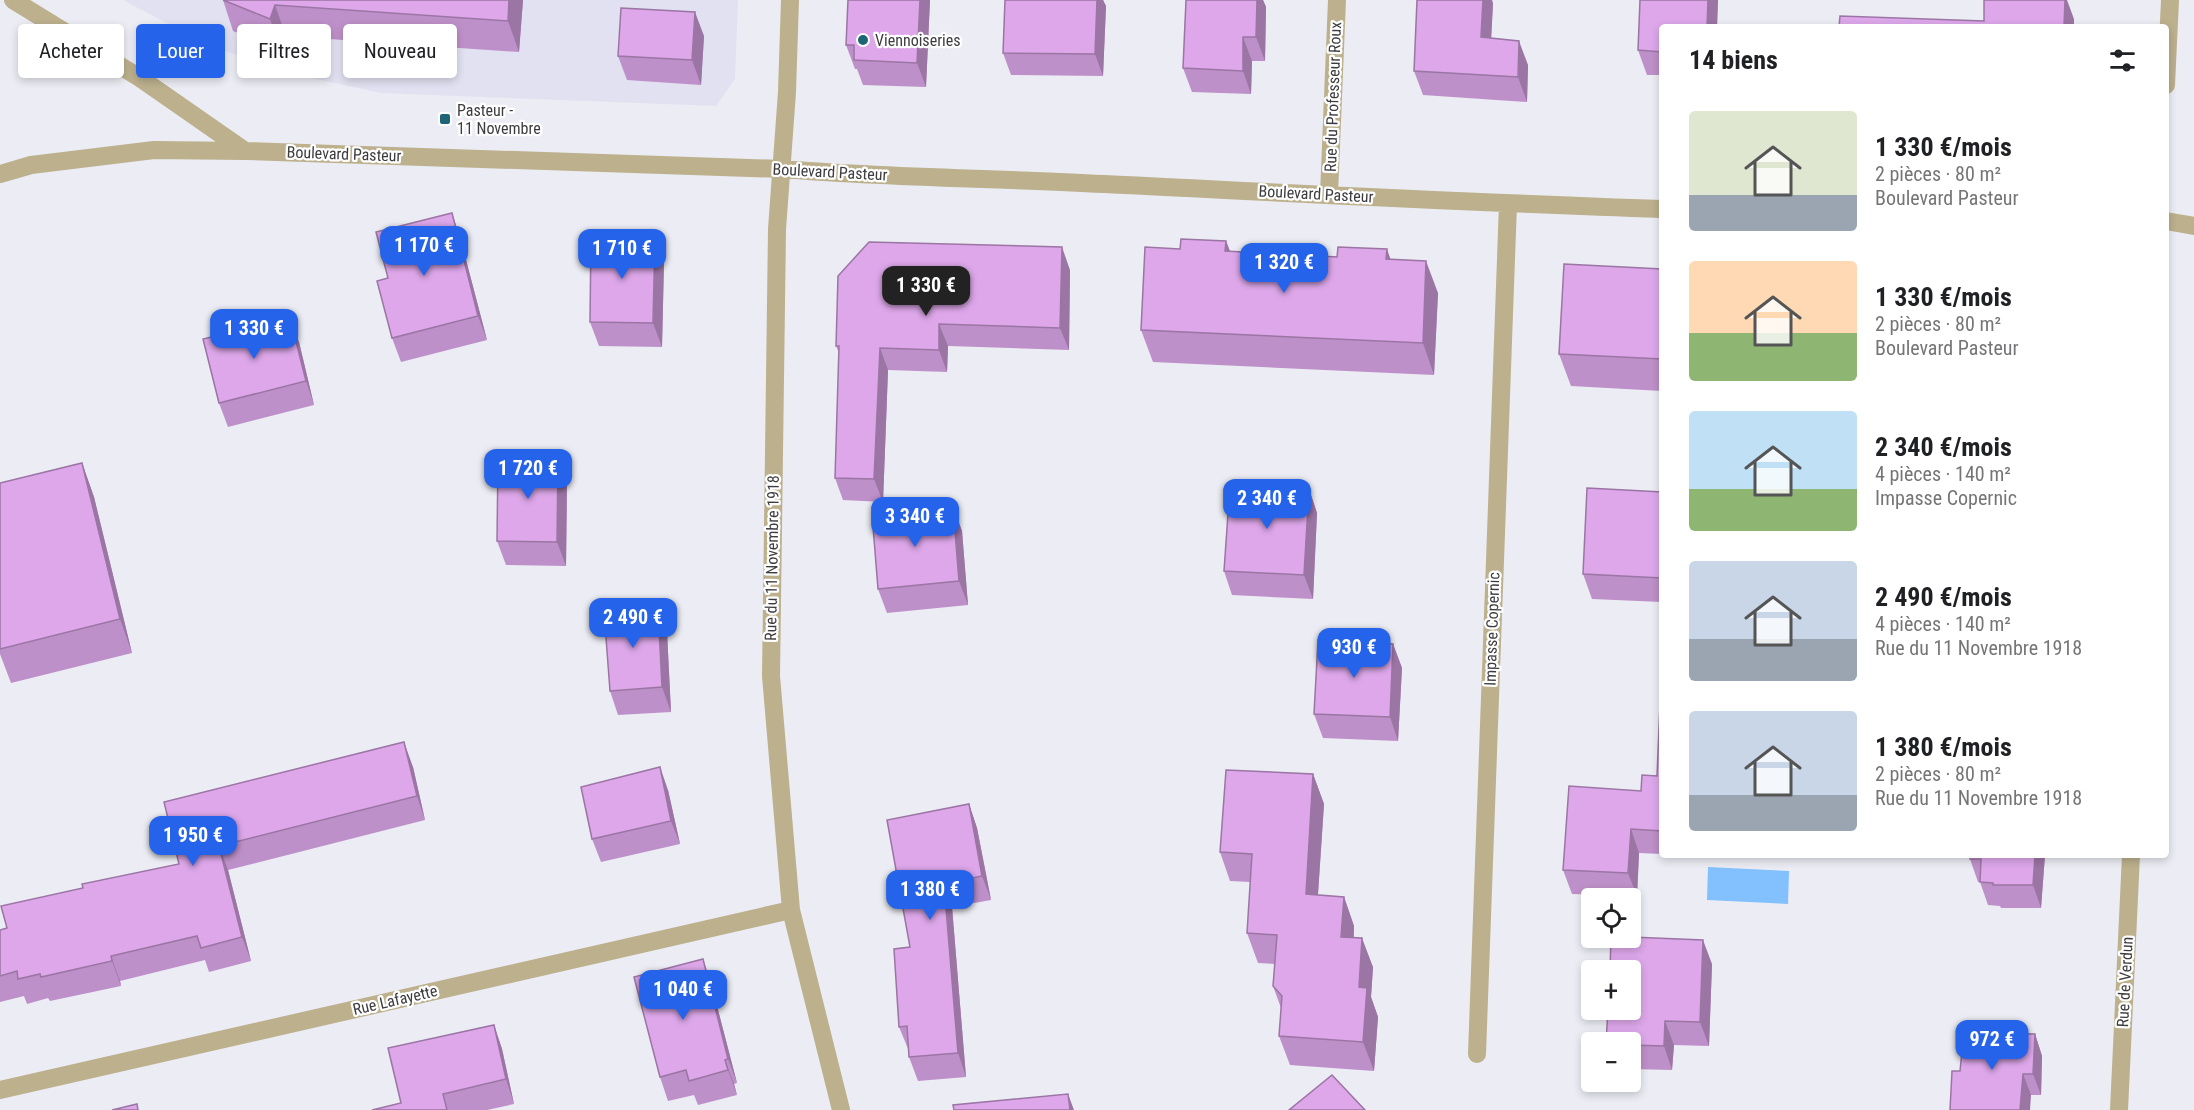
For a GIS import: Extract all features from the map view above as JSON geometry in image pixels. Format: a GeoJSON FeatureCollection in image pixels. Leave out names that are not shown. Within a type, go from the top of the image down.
{"type":"FeatureCollection","features":[{"type":"Feature","properties":{"kind":"street"},"geometry":{"type":"LineString","coordinates":[[14,0],[140,78],[245,151]]}},
{"type":"Feature","properties":{"kind":"street","name":"Rue du 11 Novembre 1918"},"geometry":{"type":"LineString","coordinates":[[790,0],[777,229],[771,676],[791,910],[841,1110]]}},
{"type":"Feature","properties":{"kind":"street","name":"Rue du Professeur Roux"},"geometry":{"type":"LineString","coordinates":[[1329,194],[1337,0]]}},
{"type":"Feature","properties":{"kind":"street"},"geometry":{"type":"LineString","coordinates":[[2168,24],[2169,0]]}},
{"type":"Feature","properties":{"kind":"street","name":"Boulevard Pasteur"},"geometry":{"type":"LineString","coordinates":[[0,174],[31,165],[154,150],[245,151],[782,169],[1508,204],[1659,208]]}},
{"type":"Feature","properties":{"kind":"street","name":"Impasse Copernic"},"geometry":{"type":"LineString","coordinates":[[1477,1054],[1508,204]]}},
{"type":"Feature","properties":{"kind":"street"},"geometry":{"type":"LineString","coordinates":[[2169,222],[2194,226]]}},
{"type":"Feature","properties":{"kind":"street","name":"Rue de Verdun"},"geometry":{"type":"LineString","coordinates":[[2119,1110],[2131,858]]}},
{"type":"Feature","properties":{"kind":"street","name":"Rue Lafayette"},"geometry":{"type":"LineString","coordinates":[[0,1090],[791,910]]}},
{"type":"Feature","properties":{"kind":"shaded area"},"geometry":{"type":"Polygon","coordinates":[[[123,0],[738,0],[735,79],[716,106],[381,93],[312,78],[331,78],[331,24],[237,24],[237,55],[225,51],[225,24],[168,24],[123,0]]]}},
{"type":"Feature","properties":{"kind":"water"},"geometry":{"type":"Polygon","coordinates":[[[1708,867],[1789,871],[1788,904],[1707,900],[1708,867]]]}},
{"type":"Feature","properties":{"kind":"building"},"geometry":{"type":"Polygon","coordinates":[[[223,0],[509,0],[508,21],[275,5],[270,19],[223,0]]]}},
{"type":"Feature","properties":{"kind":"building"},"geometry":{"type":"Polygon","coordinates":[[[848,0],[920,0],[917,63],[854,60],[854,45],[846,45],[848,0]]]}},
{"type":"Feature","properties":{"kind":"building"},"geometry":{"type":"Polygon","coordinates":[[[1005,0],[1097,0],[1095,54],[1003,53],[1005,0]]]}},
{"type":"Feature","properties":{"kind":"building"},"geometry":{"type":"Polygon","coordinates":[[[1186,0],[1257,0],[1256,37],[1243,37],[1243,71],[1183,68],[1186,0]]]}},
{"type":"Feature","properties":{"kind":"building"},"geometry":{"type":"Polygon","coordinates":[[[1417,0],[1483,0],[1481,37],[1519,41],[1518,77],[1414,71],[1417,0]]]}},
{"type":"Feature","properties":{"kind":"building"},"geometry":{"type":"Polygon","coordinates":[[[1640,0],[1708,0],[1707,24],[1659,24],[1659,52],[1638,50],[1640,0]]]}},
{"type":"Feature","properties":{"kind":"building"},"geometry":{"type":"Polygon","coordinates":[[[1984,0],[2065,0],[2064,24],[1839,24],[1840,16],[1984,21],[1984,0]]]}},
{"type":"Feature","properties":{"kind":"building"},"geometry":{"type":"Polygon","coordinates":[[[621,8],[695,12],[692,60],[618,56],[621,8]]]}},
{"type":"Feature","properties":{"kind":"building"},"geometry":{"type":"Polygon","coordinates":[[[452,213],[478,316],[392,338],[377,281],[388,278],[376,232],[452,213]]]}},
{"type":"Feature","properties":{"kind":"building"},"geometry":{"type":"Polygon","coordinates":[[[591,237],[655,237],[653,323],[590,322],[591,237]]]}},
{"type":"Feature","properties":{"kind":"building"},"geometry":{"type":"Polygon","coordinates":[[[1181,239],[1226,241],[1225,251],[1337,257],[1338,247],[1387,249],[1386,259],[1426,261],[1423,343],[1141,330],[1145,247],[1180,249],[1181,239]]]}},
{"type":"Feature","properties":{"kind":"building"},"geometry":{"type":"Polygon","coordinates":[[[869,242],[1062,247],[1060,328],[939,324],[939,350],[880,348],[874,479],[835,478],[839,346],[836,346],[838,276],[869,242]]]}},
{"type":"Feature","properties":{"kind":"building"},"geometry":{"type":"Polygon","coordinates":[[[1564,264],[1659,269],[1659,359],[1559,354],[1564,264]]]}},
{"type":"Feature","properties":{"kind":"building"},"geometry":{"type":"Polygon","coordinates":[[[290,318],[306,381],[219,403],[203,339],[290,318]]]}},
{"type":"Feature","properties":{"kind":"building"},"geometry":{"type":"Polygon","coordinates":[[[498,457],[558,458],[557,542],[497,541],[498,457]]]}},
{"type":"Feature","properties":{"kind":"building"},"geometry":{"type":"Polygon","coordinates":[[[82,463],[120,619],[0,649],[0,483],[82,463]]]}},
{"type":"Feature","properties":{"kind":"building"},"geometry":{"type":"Polygon","coordinates":[[[1230,485],[1309,489],[1304,575],[1224,571],[1230,485]]]}},
{"type":"Feature","properties":{"kind":"building"},"geometry":{"type":"Polygon","coordinates":[[[1587,488],[1659,492],[1659,578],[1583,574],[1587,488]]]}},
{"type":"Feature","properties":{"kind":"building"},"geometry":{"type":"Polygon","coordinates":[[[953,507],[959,581],[878,589],[872,514],[953,507]]]}},
{"type":"Feature","properties":{"kind":"building"},"geometry":{"type":"Polygon","coordinates":[[[658,608],[662,687],[610,691],[604,611],[658,608]]]}},
{"type":"Feature","properties":{"kind":"building"},"geometry":{"type":"Polygon","coordinates":[[[1318,640],[1393,644],[1390,717],[1314,714],[1318,640]]]}},
{"type":"Feature","properties":{"kind":"building"},"geometry":{"type":"Polygon","coordinates":[[[1659,728],[1659,831],[1631,829],[1628,873],[1563,870],[1569,786],[1641,791],[1642,775],[1657,776],[1659,728]]]}},
{"type":"Feature","properties":{"kind":"building"},"geometry":{"type":"Polygon","coordinates":[[[404,742],[417,796],[219,846],[242,937],[201,948],[197,936],[111,956],[112,961],[41,977],[40,974],[18,979],[17,971],[0,976],[0,930],[7,928],[1,906],[83,888],[82,884],[179,864],[164,802],[404,742]]]}},
{"type":"Feature","properties":{"kind":"building"},"geometry":{"type":"Polygon","coordinates":[[[660,767],[671,821],[592,839],[581,787],[660,767]]]}},
{"type":"Feature","properties":{"kind":"building"},"geometry":{"type":"Polygon","coordinates":[[[1226,770],[1313,774],[1306,894],[1344,897],[1341,937],[1362,938],[1359,987],[1367,988],[1363,1042],[1279,1036],[1282,996],[1273,986],[1277,935],[1247,933],[1252,854],[1220,852],[1226,770]]]}},
{"type":"Feature","properties":{"kind":"building"},"geometry":{"type":"Polygon","coordinates":[[[969,804],[982,876],[944,884],[958,1053],[909,1057],[907,1026],[899,1027],[894,949],[910,947],[887,820],[969,804]]]}},
{"type":"Feature","properties":{"kind":"building"},"geometry":{"type":"Polygon","coordinates":[[[2035,858],[2033,885],[1993,885],[1993,883],[1980,882],[1981,859],[1970,859],[2035,858]]]}},
{"type":"Feature","properties":{"kind":"building"},"geometry":{"type":"Polygon","coordinates":[[[1641,937],[1703,940],[1700,1022],[1665,1021],[1664,1046],[1641,1045],[1641,1032],[1607,1032],[1607,1020],[1641,1020],[1641,960],[1610,960],[1611,948],[1641,948],[1641,937]]]}},
{"type":"Feature","properties":{"kind":"building"},"geometry":{"type":"Polygon","coordinates":[[[703,959],[728,1059],[725,1060],[728,1070],[689,1081],[686,1070],[660,1077],[634,977],[703,959]]]}},
{"type":"Feature","properties":{"kind":"building"},"geometry":{"type":"Polygon","coordinates":[[[494,1025],[506,1079],[443,1094],[447,1110],[372,1110],[401,1103],[388,1048],[494,1025]]]}},
{"type":"Feature","properties":{"kind":"building"},"geometry":{"type":"Polygon","coordinates":[[[1964,1032],[2035,1034],[2033,1074],[2023,1074],[2020,1110],[1950,1110],[1952,1071],[1960,1071],[1964,1032]]]}},
{"type":"Feature","properties":{"kind":"building"},"geometry":{"type":"Polygon","coordinates":[[[1332,1075],[1365,1110],[1289,1110],[1332,1075]]]}},
{"type":"Feature","properties":{"kind":"building"},"geometry":{"type":"Polygon","coordinates":[[[1068,1094],[1070,1110],[954,1110],[953,1105],[1068,1094]]]}},
{"type":"Feature","properties":{"kind":"building"},"geometry":{"type":"Polygon","coordinates":[[[137,1104],[138,1110],[112,1110],[137,1104]]]}},
{"type":"Feature","properties":{"kind":"place","name":"Viennoiseries"},"geometry":{"type":"Point","coordinates":[863,40]}},
{"type":"Feature","properties":{"kind":"place","name":"Pasteur - 11 Novembre"},"geometry":{"type":"Point","coordinates":[445,119]}}]}
